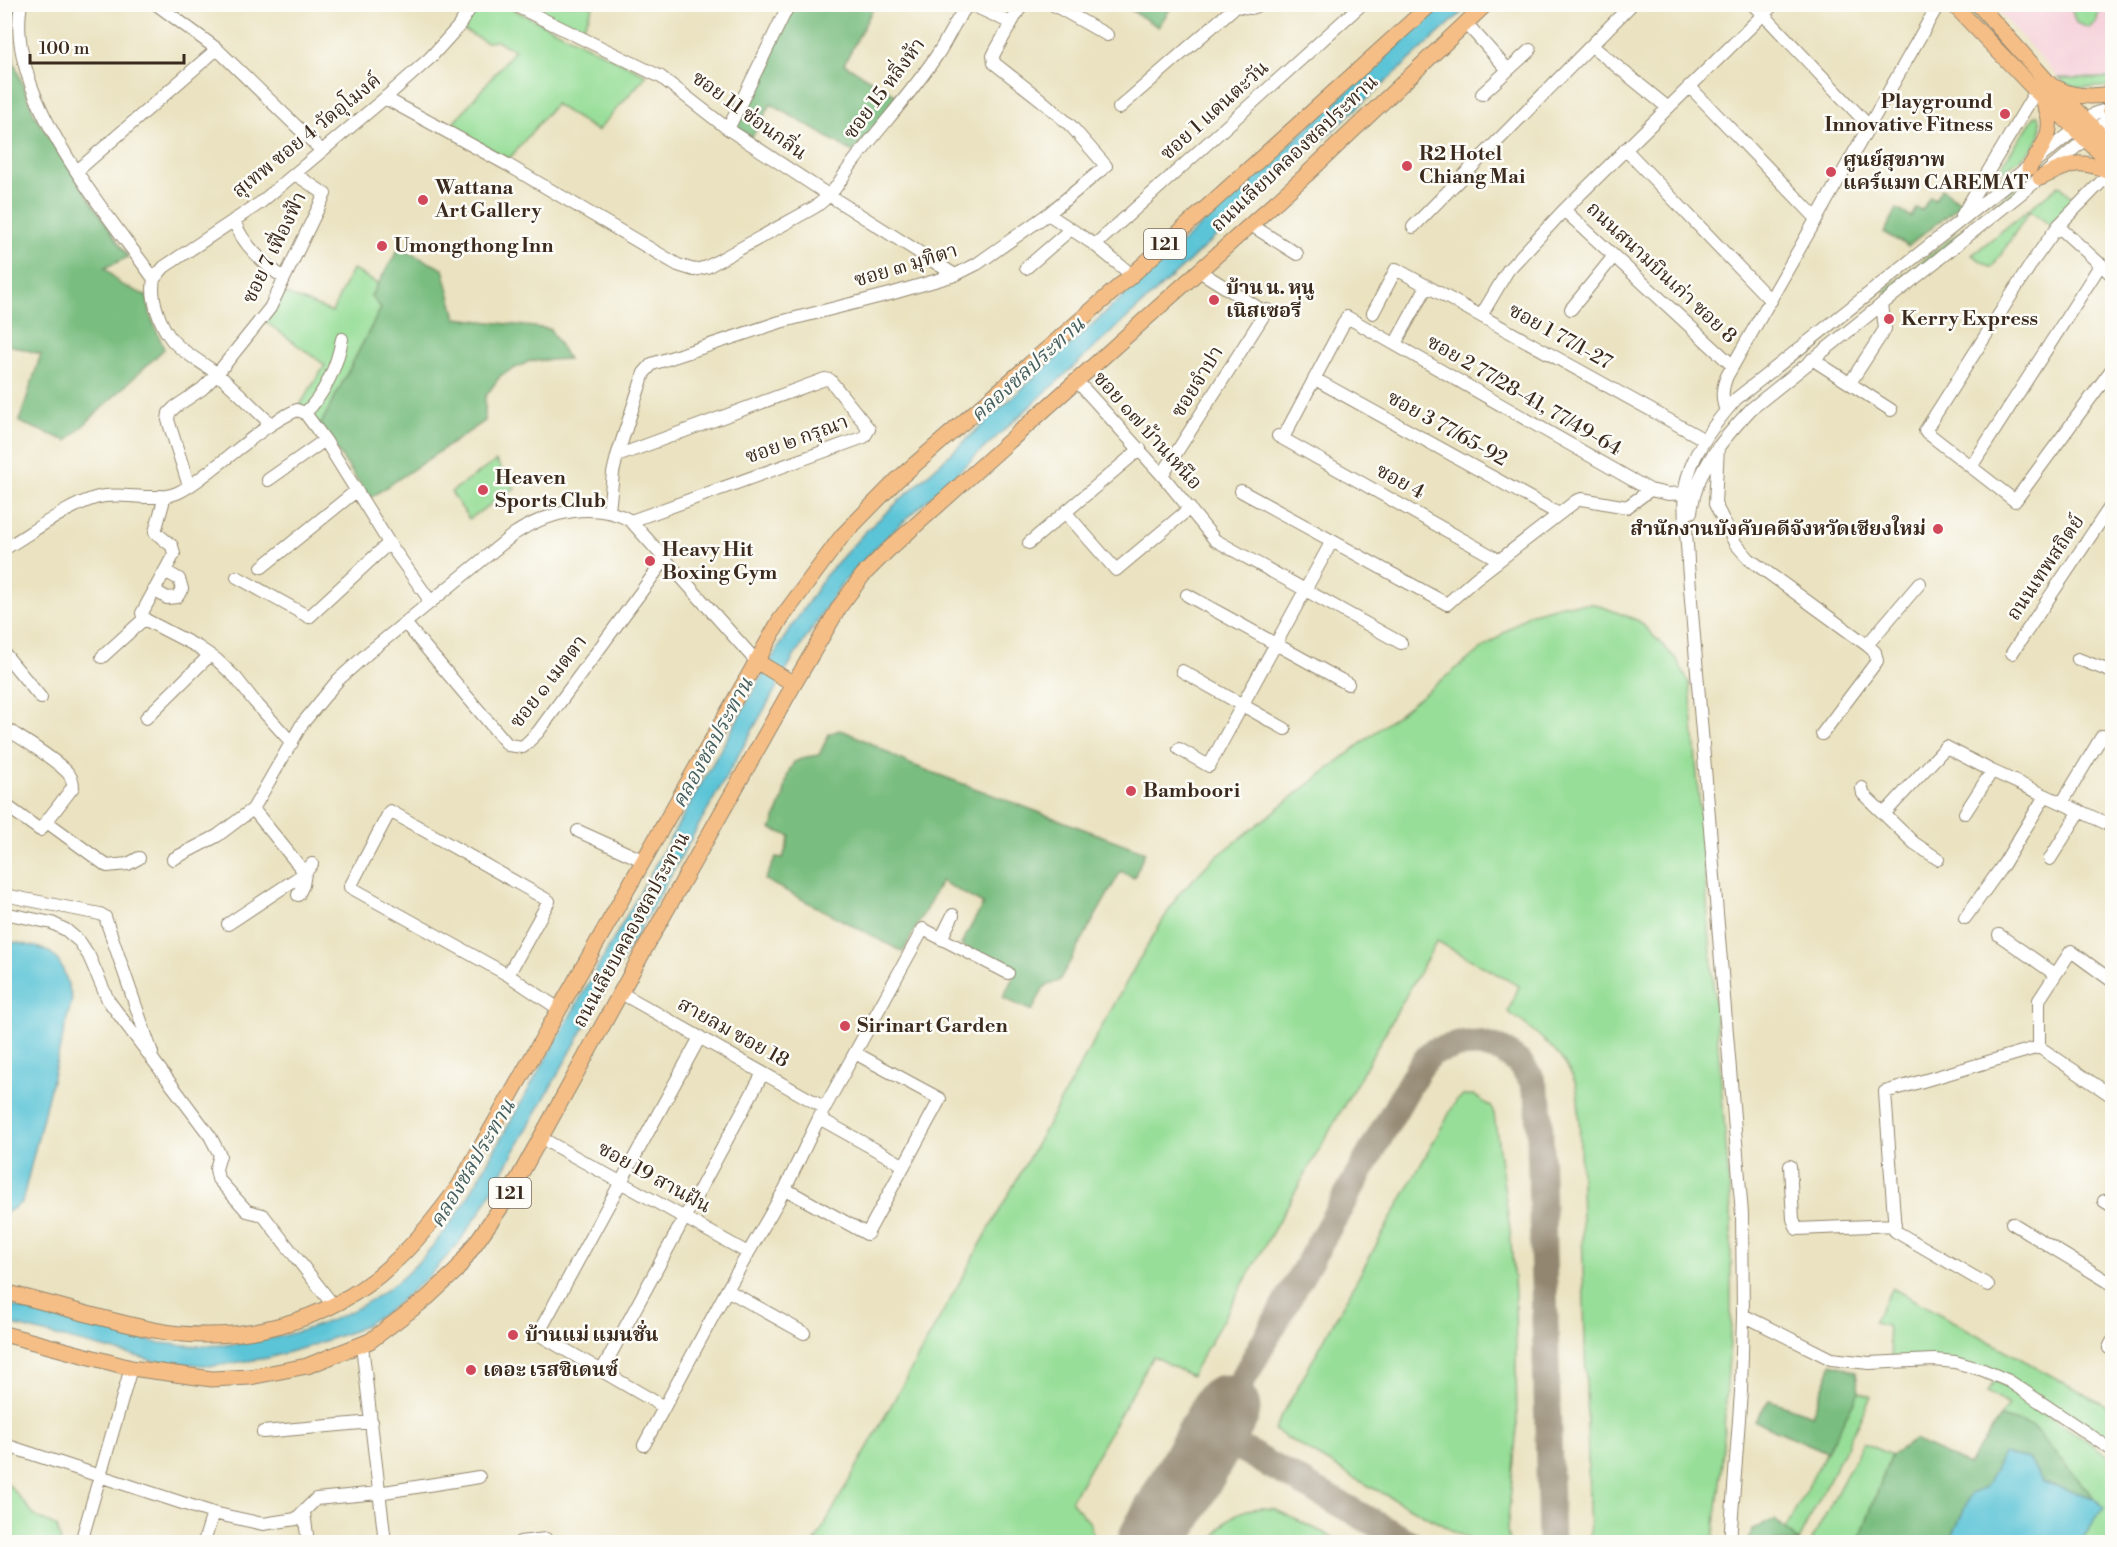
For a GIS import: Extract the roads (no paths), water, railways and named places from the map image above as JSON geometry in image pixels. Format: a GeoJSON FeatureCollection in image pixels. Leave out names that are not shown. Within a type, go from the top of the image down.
{"type":"FeatureCollection","features":[{"type":"Feature","properties":{"kind":"main road","name":"ถนนเลียบคลองชลประทาน"},"geometry":{"type":"LineString","coordinates":[[4,1292],[154,1330],[188,1334],[221,1334],[261,1330],[300,1320],[333,1305],[390,1266],[416,1240],[459,1186],[642,860],[760,663],[780,620],[842,536],[897,480],[1132,274],[1431,4]]}},
{"type":"Feature","properties":{"kind":"main road","name":"ถนนเลียบคลองชลประทาน"},"geometry":{"type":"LineString","coordinates":[[4,1334],[131,1368],[212,1379],[250,1377],[307,1366],[370,1341],[427,1298],[456,1272],[507,1197],[541,1138],[789,681],[863,575],[887,550],[1251,225],[1486,4]]}},
{"type":"Feature","properties":{"kind":"main road"},"geometry":{"type":"LineString","coordinates":[[1953,4],[2086,130],[2110,144],[2112,153]]}},
{"type":"Feature","properties":{"kind":"main road"},"geometry":{"type":"LineString","coordinates":[[1978,4],[2041,89],[2048,110],[2050,129],[2034,173]]}},
{"type":"Feature","properties":{"kind":"main road"},"geometry":{"type":"LineString","coordinates":[[2041,89],[2085,96],[2112,104]]}},
{"type":"Feature","properties":{"kind":"main road"},"geometry":{"type":"LineString","coordinates":[[2086,130],[2112,167]]}},
{"type":"Feature","properties":{"kind":"main road"},"geometry":{"type":"LineString","coordinates":[[2034,173],[2081,163],[2112,167]]}},
{"type":"Feature","properties":{"kind":"main road"},"geometry":{"type":"LineString","coordinates":[[760,663],[789,681]]}},
{"type":"Feature","properties":{"kind":"street"},"geometry":{"type":"LineString","coordinates":[[21,4],[18,22],[21,56],[31,88],[46,119],[77,171],[153,281],[157,310],[164,326],[173,341],[217,374],[270,423]]}},
{"type":"Feature","properties":{"kind":"street"},"geometry":{"type":"LineString","coordinates":[[156,4],[217,49],[321,150]]}},
{"type":"Feature","properties":{"kind":"street","name":"สุเทพ ซอย 4 วัดอุโมงค์"},"geometry":{"type":"LineString","coordinates":[[153,281],[164,267],[260,203],[385,98],[430,58],[458,27],[473,4]]}},
{"type":"Feature","properties":{"kind":"street","name":"ซอย 11 ซ่อนกลิ่น"},"geometry":{"type":"LineString","coordinates":[[512,4],[662,77],[728,129],[955,275]]}},
{"type":"Feature","properties":{"kind":"street"},"geometry":{"type":"LineString","coordinates":[[728,129],[789,4]]}},
{"type":"Feature","properties":{"kind":"street","name":"ซอย 15 หลิ่งห้า"},"geometry":{"type":"LineString","coordinates":[[830,196],[851,165],[915,88],[944,45],[963,11],[970,4],[1011,23]]}},
{"type":"Feature","properties":{"kind":"street"},"geometry":{"type":"LineString","coordinates":[[1011,23],[1022,4]]}},
{"type":"Feature","properties":{"kind":"street"},"geometry":{"type":"LineString","coordinates":[[1052,4],[1107,35]]}},
{"type":"Feature","properties":{"kind":"street"},"geometry":{"type":"LineString","coordinates":[[1119,108],[1235,5],[1251,8],[1262,4]]}},
{"type":"Feature","properties":{"kind":"street","name":"ซอย 1 แดนตะวัน"},"geometry":{"type":"LineString","coordinates":[[1095,245],[1362,4]]}},
{"type":"Feature","properties":{"kind":"street"},"geometry":{"type":"LineString","coordinates":[[1752,4],[1869,126]]}},
{"type":"Feature","properties":{"kind":"street"},"geometry":{"type":"LineString","coordinates":[[1481,316],[1508,270],[1564,210],[1774,4]]}},
{"type":"Feature","properties":{"kind":"street"},"geometry":{"type":"LineString","coordinates":[[1413,227],[1592,46],[1628,6]]}},
{"type":"Feature","properties":{"kind":"street"},"geometry":{"type":"LineString","coordinates":[[1734,427],[1724,413],[1722,392],[1733,366],[1937,8]]}},
{"type":"Feature","properties":{"kind":"street","name":"ซอย ๓ มุทิตา"},"geometry":{"type":"LineString","coordinates":[[609,511],[617,456],[644,373],[652,364],[780,322],[955,275],[977,264],[1048,213],[1106,166],[1071,126],[994,63],[993,56],[1011,23]]}},
{"type":"Feature","properties":{"kind":"street"},"geometry":{"type":"LineString","coordinates":[[1466,23],[1508,70]]}},
{"type":"Feature","properties":{"kind":"street"},"geometry":{"type":"LineString","coordinates":[[1592,46],[1667,107]]}},
{"type":"Feature","properties":{"kind":"street"},"geometry":{"type":"LineString","coordinates":[[77,171],[217,49]]}},
{"type":"Feature","properties":{"kind":"street"},"geometry":{"type":"LineString","coordinates":[[1482,93],[1530,50]]}},
{"type":"Feature","properties":{"kind":"street"},"geometry":{"type":"LineString","coordinates":[[1689,86],[1817,219]]}},
{"type":"Feature","properties":{"kind":"street"},"geometry":{"type":"LineString","coordinates":[[1957,223],[2041,89]]}},
{"type":"Feature","properties":{"kind":"street"},"geometry":{"type":"LineString","coordinates":[[385,98],[508,165],[678,265],[694,270],[707,267],[816,207],[830,196]]}},
{"type":"Feature","properties":{"kind":"street"},"geometry":{"type":"LineString","coordinates":[[1688,543],[1693,499],[1704,468],[1734,427],[1770,392],[1882,304],[2086,130],[2105,122],[2112,104]]}},
{"type":"Feature","properties":{"kind":"street"},"geometry":{"type":"LineString","coordinates":[[1625,149],[1771,301]]}},
{"type":"Feature","properties":{"kind":"street"},"geometry":{"type":"LineString","coordinates":[[2112,167],[2058,226],[2033,261],[1925,431],[2015,501],[2112,369]]}},
{"type":"Feature","properties":{"kind":"street"},"geometry":{"type":"LineString","coordinates":[[1730,1542],[1739,1425],[1743,1315],[1742,1214],[1685,493],[1690,471],[1705,440],[1724,413],[1750,388],[1957,223],[2034,173]]}},
{"type":"Feature","properties":{"kind":"street","name":"ซอย 7 เฟื่องฟ้า"},"geometry":{"type":"LineString","coordinates":[[189,486],[168,420],[169,413],[202,389],[217,374],[270,308],[325,194],[295,174]]}},
{"type":"Feature","properties":{"kind":"street","name":"ถนนสนามบินเก่า ซอย 8"},"geometry":{"type":"LineString","coordinates":[[1564,210],[1733,366]]}},
{"type":"Feature","properties":{"kind":"street"},"geometry":{"type":"LineString","coordinates":[[1048,213],[1132,274]]}},
{"type":"Feature","properties":{"kind":"street"},"geometry":{"type":"LineString","coordinates":[[234,220],[237,232],[270,269],[284,278]]}},
{"type":"Feature","properties":{"kind":"street"},"geometry":{"type":"LineString","coordinates":[[1251,225],[1297,254]]}},
{"type":"Feature","properties":{"kind":"street"},"geometry":{"type":"LineString","coordinates":[[2058,226],[2112,275]]}},
{"type":"Feature","properties":{"kind":"street"},"geometry":{"type":"LineString","coordinates":[[1026,268],[1071,229]]}},
{"type":"Feature","properties":{"kind":"street"},"geometry":{"type":"LineString","coordinates":[[1571,309],[1614,256]]}},
{"type":"Feature","properties":{"kind":"street"},"geometry":{"type":"LineString","coordinates":[[1971,467],[2101,264]]}},
{"type":"Feature","properties":{"kind":"street","name":"ซอย 1 77/1-27"},"geometry":{"type":"LineString","coordinates":[[1373,313],[1396,269],[1705,440]]}},
{"type":"Feature","properties":{"kind":"street","name":"ซอยจำปา"},"geometry":{"type":"LineString","coordinates":[[1162,474],[1262,308],[1199,272]]}},
{"type":"Feature","properties":{"kind":"street"},"geometry":{"type":"LineString","coordinates":[[1395,344],[1426,286]]}},
{"type":"Feature","properties":{"kind":"street"},"geometry":{"type":"LineString","coordinates":[[1850,383],[1885,329],[1882,304]]}},
{"type":"Feature","properties":{"kind":"street","name":"ซอย 2 77/28-41, 77/49-64"},"geometry":{"type":"LineString","coordinates":[[1315,379],[1347,317],[1650,490],[1668,494],[1685,493]]}},
{"type":"Feature","properties":{"kind":"street"},"geometry":{"type":"LineString","coordinates":[[305,413],[316,403],[324,389],[339,355],[342,339]]}},
{"type":"Feature","properties":{"kind":"street"},"geometry":{"type":"LineString","coordinates":[[1812,359],[1891,410]]}},
{"type":"Feature","properties":{"kind":"street","name":"ซอย ๒ กรุณา"},"geometry":{"type":"LineString","coordinates":[[617,456],[825,379],[830,380],[869,429],[864,437],[631,520]]}},
{"type":"Feature","properties":{"kind":"street","name":"ซอย 4"},"geometry":{"type":"LineString","coordinates":[[1315,379],[1279,436],[1499,560]]}},
{"type":"Feature","properties":{"kind":"street","name":"ซอย 3 77/65-92"},"geometry":{"type":"LineString","coordinates":[[1315,379],[1559,514]]}},
{"type":"Feature","properties":{"kind":"street","name":"ซอย ๑๗ บ้านเหนือ"},"geometry":{"type":"LineString","coordinates":[[1076,380],[1162,474],[1215,540],[1401,643]]}},
{"type":"Feature","properties":{"kind":"street"},"geometry":{"type":"LineString","coordinates":[[4,549],[94,498],[106,495],[161,496],[176,493],[189,486],[270,423],[297,410],[305,413],[324,440],[389,543],[431,602]]}},
{"type":"Feature","properties":{"kind":"street"},"geometry":{"type":"LineString","coordinates":[[268,480],[324,440]]}},
{"type":"Feature","properties":{"kind":"street"},"geometry":{"type":"LineString","coordinates":[[1718,446],[1715,504],[1735,543],[1749,559],[1875,652],[1877,662],[1822,734]]}},
{"type":"Feature","properties":{"kind":"street"},"geometry":{"type":"LineString","coordinates":[[1029,543],[1140,449]]}},
{"type":"Feature","properties":{"kind":"street"},"geometry":{"type":"LineString","coordinates":[[1242,491],[1447,604],[1499,560],[1576,501],[1582,499],[1627,507],[1650,490]]}},
{"type":"Feature","properties":{"kind":"street"},"geometry":{"type":"LineString","coordinates":[[262,567],[356,491]]}},
{"type":"Feature","properties":{"kind":"street"},"geometry":{"type":"LineString","coordinates":[[161,496],[163,503],[155,532],[174,550],[174,554],[142,613],[144,619],[210,655],[236,678],[292,743]]}},
{"type":"Feature","properties":{"kind":"street","name":"ถนนเทพสถิตย์"},"geometry":{"type":"LineString","coordinates":[[2012,653],[2112,507]]}},
{"type":"Feature","properties":{"kind":"street"},"geometry":{"type":"LineString","coordinates":[[1066,513],[1116,570],[1190,508]]}},
{"type":"Feature","properties":{"kind":"street"},"geometry":{"type":"LineString","coordinates":[[173,859],[216,836],[253,809],[317,705],[338,680],[514,534],[542,519],[580,511],[609,511],[631,520],[760,663]]}},
{"type":"Feature","properties":{"kind":"street"},"geometry":{"type":"LineString","coordinates":[[1179,749],[1209,766],[1332,541]]}},
{"type":"Feature","properties":{"kind":"street"},"geometry":{"type":"LineString","coordinates":[[237,577],[309,617],[389,543]]}},
{"type":"Feature","properties":{"kind":"street","name":"ซอย ๑ เมตตา"},"geometry":{"type":"LineString","coordinates":[[405,623],[508,745],[523,747],[538,732],[666,558]]}},
{"type":"Feature","properties":{"kind":"street"},"geometry":{"type":"LineString","coordinates":[[154,590],[167,598],[177,597],[182,590],[179,579],[165,571]]}},
{"type":"Feature","properties":{"kind":"street"},"geometry":{"type":"LineString","coordinates":[[1867,645],[1920,584]]}},
{"type":"Feature","properties":{"kind":"street"},"geometry":{"type":"LineString","coordinates":[[1187,595],[1348,684]]}},
{"type":"Feature","properties":{"kind":"street"},"geometry":{"type":"LineString","coordinates":[[102,657],[144,619]]}},
{"type":"Feature","properties":{"kind":"street"},"geometry":{"type":"LineString","coordinates":[[4,653],[40,698]]}},
{"type":"Feature","properties":{"kind":"street"},"geometry":{"type":"LineString","coordinates":[[146,718],[210,655]]}},
{"type":"Feature","properties":{"kind":"street"},"geometry":{"type":"LineString","coordinates":[[2078,659],[2111,668]]}},
{"type":"Feature","properties":{"kind":"street"},"geometry":{"type":"LineString","coordinates":[[1182,671],[1285,729]]}},
{"type":"Feature","properties":{"kind":"street"},"geometry":{"type":"LineString","coordinates":[[4,727],[69,774],[73,781],[73,787],[40,830],[4,804]]}},
{"type":"Feature","properties":{"kind":"street"},"geometry":{"type":"LineString","coordinates":[[2062,803],[2102,736]]}},
{"type":"Feature","properties":{"kind":"street"},"geometry":{"type":"LineString","coordinates":[[1884,814],[1946,747],[1992,771],[2112,826]]}},
{"type":"Feature","properties":{"kind":"street"},"geometry":{"type":"LineString","coordinates":[[1965,813],[1992,771]]}},
{"type":"Feature","properties":{"kind":"street"},"geometry":{"type":"LineString","coordinates":[[1862,788],[1863,794],[1914,843],[1938,860]]}},
{"type":"Feature","properties":{"kind":"street"},"geometry":{"type":"LineString","coordinates":[[1965,918],[2003,865],[2044,795]]}},
{"type":"Feature","properties":{"kind":"street"},"geometry":{"type":"LineString","coordinates":[[253,809],[308,868]]}},
{"type":"Feature","properties":{"kind":"street"},"geometry":{"type":"LineString","coordinates":[[508,975],[549,901],[390,811],[350,887],[508,975],[559,1009]]}},
{"type":"Feature","properties":{"kind":"street"},"geometry":{"type":"LineString","coordinates":[[2050,859],[2080,812]]}},
{"type":"Feature","properties":{"kind":"street"},"geometry":{"type":"LineString","coordinates":[[46,822],[107,866],[128,864],[139,858]]}},
{"type":"Feature","properties":{"kind":"street"},"geometry":{"type":"LineString","coordinates":[[578,831],[642,860]]}},
{"type":"Feature","properties":{"kind":"street"},"geometry":{"type":"LineString","coordinates":[[298,895],[308,868]]}},
{"type":"Feature","properties":{"kind":"street"},"geometry":{"type":"LineString","coordinates":[[228,924],[308,868]]}},
{"type":"Feature","properties":{"kind":"street"},"geometry":{"type":"LineString","coordinates":[[4,895],[100,914],[105,917],[155,1063]]}},
{"type":"Feature","properties":{"kind":"street"},"geometry":{"type":"LineString","coordinates":[[4,913],[52,923],[66,930],[80,942],[89,956],[108,1000],[215,1145],[220,1155],[216,1169],[218,1179],[247,1211],[263,1215],[333,1305]]}},
{"type":"Feature","properties":{"kind":"street"},"geometry":{"type":"LineString","coordinates":[[941,939],[953,915]]}},
{"type":"Feature","properties":{"kind":"street"},"geometry":{"type":"LineString","coordinates":[[644,1445],[727,1290],[785,1189],[822,1113],[923,929],[1008,973]]}},
{"type":"Feature","properties":{"kind":"street"},"geometry":{"type":"LineString","coordinates":[[1999,934],[2055,974]]}},
{"type":"Feature","properties":{"kind":"street"},"geometry":{"type":"LineString","coordinates":[[2039,1047],[2039,1000],[2071,951],[2112,981]]}},
{"type":"Feature","properties":{"kind":"street","name":"สายลม ซอย 18"},"geometry":{"type":"LineString","coordinates":[[621,993],[764,1073],[903,1165]]}},
{"type":"Feature","properties":{"kind":"street"},"geometry":{"type":"LineString","coordinates":[[664,1407],[538,1334],[700,1037]]}},
{"type":"Feature","properties":{"kind":"street"},"geometry":{"type":"LineString","coordinates":[[2039,1047],[2112,1096]]}},
{"type":"Feature","properties":{"kind":"street"},"geometry":{"type":"LineString","coordinates":[[1988,1285],[1895,1231],[1885,1092],[2039,1047]]}},
{"type":"Feature","properties":{"kind":"street"},"geometry":{"type":"LineString","coordinates":[[785,1189],[867,1234],[940,1098],[855,1053]]}},
{"type":"Feature","properties":{"kind":"street"},"geometry":{"type":"LineString","coordinates":[[602,1370],[764,1073]]}},
{"type":"Feature","properties":{"kind":"street","name":"ซอย 19 สานฝัน"},"geometry":{"type":"LineString","coordinates":[[541,1138],[748,1253]]}},
{"type":"Feature","properties":{"kind":"street"},"geometry":{"type":"LineString","coordinates":[[1790,1166],[1793,1220],[1797,1229],[1894,1225]]}},
{"type":"Feature","properties":{"kind":"street"},"geometry":{"type":"LineString","coordinates":[[2012,1222],[2112,1284]]}},
{"type":"Feature","properties":{"kind":"street"},"geometry":{"type":"LineString","coordinates":[[727,1290],[804,1332]]}},
{"type":"Feature","properties":{"kind":"street"},"geometry":{"type":"LineString","coordinates":[[1743,1315],[1831,1359],[1869,1363],[1934,1360],[1955,1362],[1983,1370],[2009,1382],[2112,1450]]}},
{"type":"Feature","properties":{"kind":"street"},"geometry":{"type":"LineString","coordinates":[[362,1345],[385,1542]]}},
{"type":"Feature","properties":{"kind":"street"},"geometry":{"type":"LineString","coordinates":[[81,1542],[131,1368]]}},
{"type":"Feature","properties":{"kind":"street"},"geometry":{"type":"LineString","coordinates":[[263,1431],[372,1422]]}},
{"type":"Feature","properties":{"kind":"street"},"geometry":{"type":"LineString","coordinates":[[10,1447],[213,1513],[263,1524],[296,1519],[316,1499],[378,1493],[479,1477]]}},
{"type":"Feature","properties":{"kind":"street"},"geometry":{"type":"LineString","coordinates":[[204,1542],[213,1513]]}},
{"type":"Feature","properties":{"kind":"street"},"geometry":{"type":"LineString","coordinates":[[304,1513],[308,1542]]}},
{"type":"Feature","properties":{"kind":"street"},"geometry":{"type":"LineString","coordinates":[[520,1542],[546,1539]]}},
{"type":"Feature","properties":{"kind":"water"},"geometry":{"type":"Polygon","coordinates":[[[1442,5],[1470,5],[878,545],[840,586],[795,655],[480,1212],[457,1245],[430,1275],[387,1312],[356,1330],[268,1358],[213,1366],[155,1361],[5,1323],[4,1304],[160,1343],[190,1346],[253,1342],[315,1326],[344,1314],[372,1299],[407,1273],[434,1245],[465,1202],[779,646],[826,575],[865,532],[1442,5]]]}},
{"type":"Feature","properties":{"kind":"water"},"geometry":{"type":"Polygon","coordinates":[[[5,941],[36,947],[52,954],[63,969],[72,999],[22,1202],[5,1214],[5,941]]]}},
{"type":"Feature","properties":{"kind":"water"},"geometry":{"type":"Polygon","coordinates":[[[2003,1454],[2029,1459],[2043,1482],[2094,1498],[2104,1508],[2080,1542],[1950,1542],[1971,1493],[1986,1487],[2003,1454]]]}},
{"type":"Feature","properties":{"kind":"place","name":"Playground Innovative Fitness"},"geometry":{"type":"Point","coordinates":[2005,114]}},
{"type":"Feature","properties":{"kind":"place","name":"R2 Hotel Chiang Mai"},"geometry":{"type":"Point","coordinates":[1407,166]}},
{"type":"Feature","properties":{"kind":"place","name":"ศูนย์สุขภาพ แคร์แมท CAREMAT"},"geometry":{"type":"Point","coordinates":[1831,172]}},
{"type":"Feature","properties":{"kind":"place","name":"Wattana Art Gallery"},"geometry":{"type":"Point","coordinates":[423,200]}},
{"type":"Feature","properties":{"kind":"place","name":"Umongthong Inn"},"geometry":{"type":"Point","coordinates":[382,246]}},
{"type":"Feature","properties":{"kind":"place","name":"บ้าน น. หนู เนิสเซอรี่"},"geometry":{"type":"Point","coordinates":[1214,300]}},
{"type":"Feature","properties":{"kind":"place","name":"Kerry Express"},"geometry":{"type":"Point","coordinates":[1889,319]}},
{"type":"Feature","properties":{"kind":"place","name":"Heaven Sports Club"},"geometry":{"type":"Point","coordinates":[483,490]}},
{"type":"Feature","properties":{"kind":"place","name":"สำนักงานบังคับคดีจังหวัดเชียงใหม่"},"geometry":{"type":"Point","coordinates":[1938,529]}},
{"type":"Feature","properties":{"kind":"place","name":"Heavy Hit Boxing Gym"},"geometry":{"type":"Point","coordinates":[650,561]}},
{"type":"Feature","properties":{"kind":"place","name":"Bamboori"},"geometry":{"type":"Point","coordinates":[1131,791]}},
{"type":"Feature","properties":{"kind":"place","name":"Sirinart Garden"},"geometry":{"type":"Point","coordinates":[845,1026]}},
{"type":"Feature","properties":{"kind":"place","name":"บ้านแม่ แมนชั่น"},"geometry":{"type":"Point","coordinates":[513,1335]}},
{"type":"Feature","properties":{"kind":"place","name":"เดอะ เรสซิเดนซ์"},"geometry":{"type":"Point","coordinates":[471,1370]}},
{"type":"Feature","properties":{"kind":"water label","name":"คลองชลประทาน"},"geometry":{"type":"Point","coordinates":[1028,370]}},
{"type":"Feature","properties":{"kind":"water label","name":"คลองชลประทาน"},"geometry":{"type":"Point","coordinates":[713,743]}},
{"type":"Feature","properties":{"kind":"water label","name":"คลองชลประทาน"},"geometry":{"type":"Point","coordinates":[473,1164]}}]}
